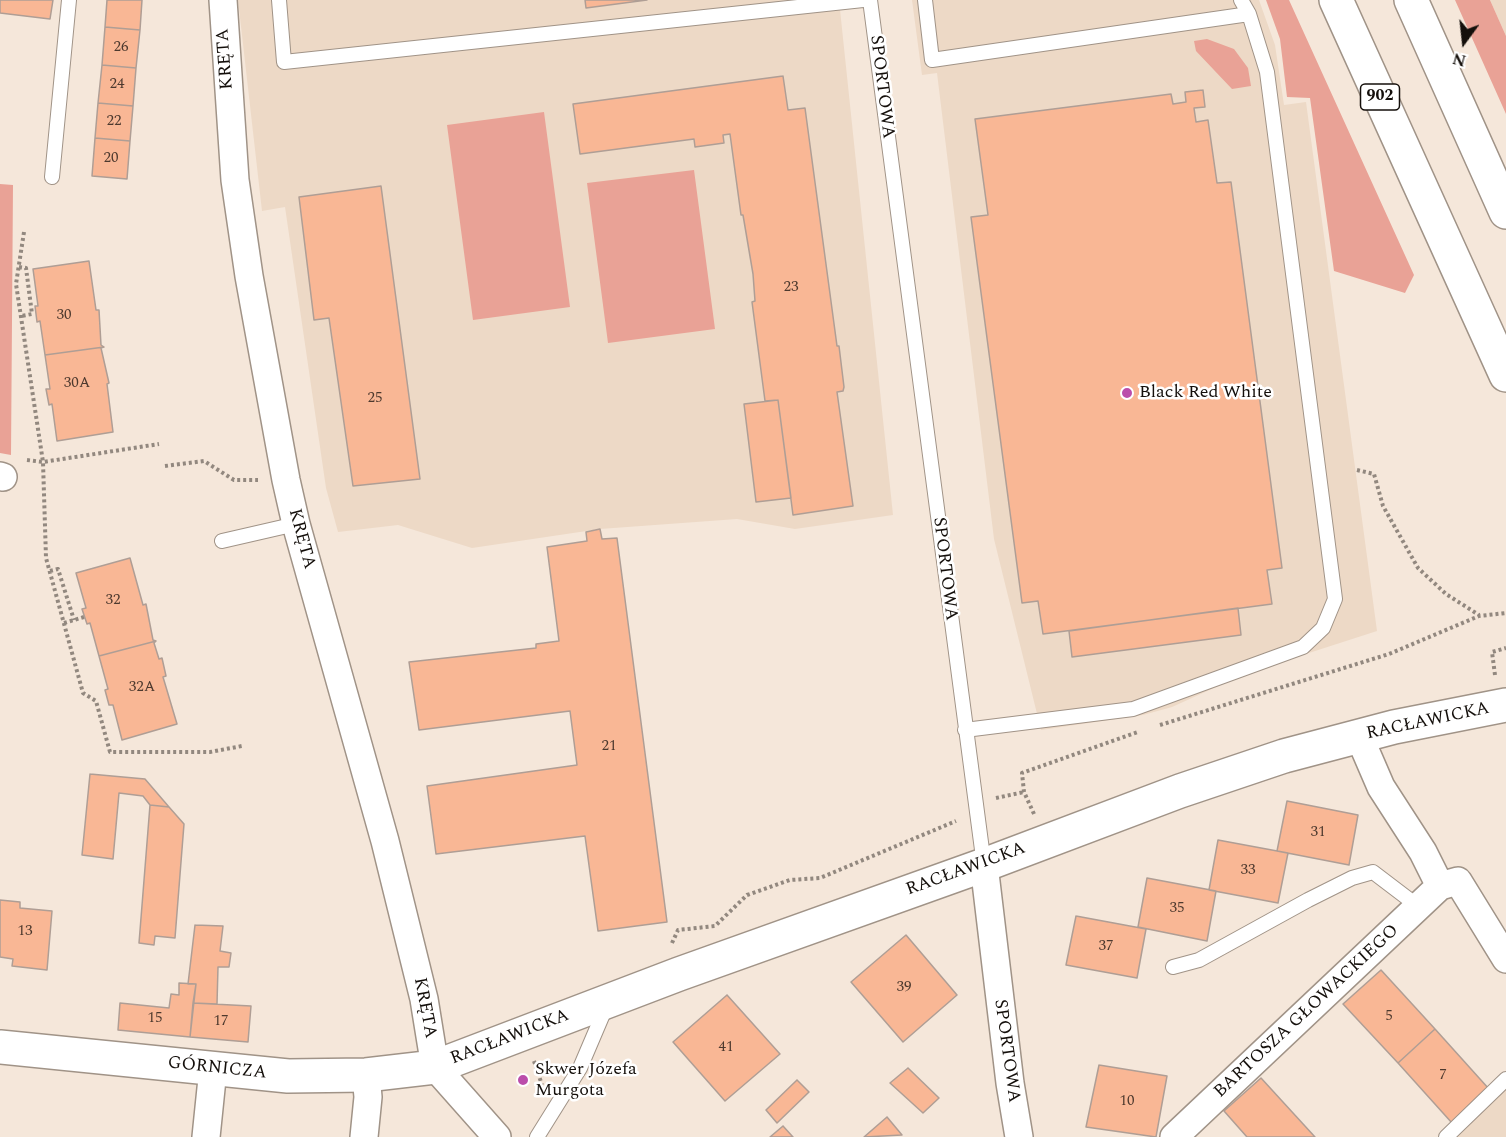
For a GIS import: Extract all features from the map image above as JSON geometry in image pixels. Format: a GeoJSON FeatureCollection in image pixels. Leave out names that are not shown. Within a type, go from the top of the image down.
{"type":"FeatureCollection","features":[{"type":"Feature","properties":{"kind":"street","name":"KRĘTA"},"geometry":{"type":"LineString","coordinates":[[223,0],[235,180],[249,276],[285,480],[385,841],[424,999],[435,1067]]}},
{"type":"Feature","properties":{"kind":"street","name":"902"},"geometry":{"type":"LineString","coordinates":[[1336,0],[1506,375]]}},
{"type":"Feature","properties":{"kind":"street"},"geometry":{"type":"LineString","coordinates":[[1411,0],[1506,212]]}},
{"type":"Feature","properties":{"kind":"street","name":"RACŁAWICKA"},"geometry":{"type":"LineString","coordinates":[[435,1067],[609,1000],[984,865],[1180,791],[1284,756],[1463,712],[1501,694]]}},
{"type":"Feature","properties":{"kind":"street"},"geometry":{"type":"LineString","coordinates":[[1359,736],[1380,787],[1423,852],[1440,886],[1458,881],[1506,959]]}},
{"type":"Feature","properties":{"kind":"street","name":"SPORTOWA"},"geometry":{"type":"LineString","coordinates":[[984,865],[1010,1083],[1019,1137]]}},
{"type":"Feature","properties":{"kind":"street","name":"BARTOSZA GŁOWACKIEGO"},"geometry":{"type":"LineString","coordinates":[[1174,1137],[1440,886]]}},
{"type":"Feature","properties":{"kind":"street","name":"GÓRNICZA"},"geometry":{"type":"LineString","coordinates":[[0,1047],[288,1076],[366,1075],[435,1067]]}},
{"type":"Feature","properties":{"kind":"street"},"geometry":{"type":"LineString","coordinates":[[435,1067],[497,1137]]}},
{"type":"Feature","properties":{"kind":"street"},"geometry":{"type":"LineString","coordinates":[[206,1137],[213,1069]]}},
{"type":"Feature","properties":{"kind":"street"},"geometry":{"type":"LineString","coordinates":[[364,1137],[369,1097],[366,1075]]}},
{"type":"Feature","properties":{"kind":"lane"},"geometry":{"type":"LineString","coordinates":[[52,177],[69,0]]}},
{"type":"Feature","properties":{"kind":"lane"},"geometry":{"type":"LineString","coordinates":[[279,0],[284,62],[863,0]]}},
{"type":"Feature","properties":{"kind":"lane","name":"SPORTOWA"},"geometry":{"type":"LineString","coordinates":[[870,0],[984,865]]}},
{"type":"Feature","properties":{"kind":"lane"},"geometry":{"type":"LineString","coordinates":[[925,0],[932,60],[1249,14]]}},
{"type":"Feature","properties":{"kind":"lane"},"geometry":{"type":"LineString","coordinates":[[965,730],[1133,709],[1303,647],[1323,628],[1335,599],[1267,72],[1249,14],[1241,0]]}},
{"type":"Feature","properties":{"kind":"lane"},"geometry":{"type":"LineString","coordinates":[[1428,0],[1432,44]]}},
{"type":"Feature","properties":{"kind":"lane"},"geometry":{"type":"LineString","coordinates":[[222,541],[296,524]]}},
{"type":"Feature","properties":{"kind":"lane"},"geometry":{"type":"LineString","coordinates":[[1173,967],[1200,960],[1352,878],[1373,873],[1419,907]]}},
{"type":"Feature","properties":{"kind":"lane"},"geometry":{"type":"LineString","coordinates":[[537,1137],[580,1068],[609,1000]]}},
{"type":"Feature","properties":{"kind":"lane"},"geometry":{"type":"LineString","coordinates":[[1446,1137],[1506,1079]]}},
{"type":"Feature","properties":{"kind":"path"},"geometry":{"type":"LineString","coordinates":[[24,232],[16,284],[43,462],[46,558],[83,693],[96,701],[110,752],[210,752],[242,746]]}},
{"type":"Feature","properties":{"kind":"path"},"geometry":{"type":"LineString","coordinates":[[19,267],[26,268],[32,314],[21,316]]}},
{"type":"Feature","properties":{"kind":"path"},"geometry":{"type":"LineString","coordinates":[[8,471],[43,462],[159,444]]}},
{"type":"Feature","properties":{"kind":"path"},"geometry":{"type":"LineString","coordinates":[[165,466],[204,461],[234,480],[285,480]]}},
{"type":"Feature","properties":{"kind":"path"},"geometry":{"type":"LineString","coordinates":[[1358,470],[1374,474],[1383,506],[1418,568],[1446,594],[1479,616]]}},
{"type":"Feature","properties":{"kind":"path"},"geometry":{"type":"LineString","coordinates":[[50,571],[58,569],[74,620]]}},
{"type":"Feature","properties":{"kind":"path"},"geometry":{"type":"LineString","coordinates":[[1024,792],[1022,773],[1073,753],[1389,654],[1479,616],[1506,613]]}},
{"type":"Feature","properties":{"kind":"path"},"geometry":{"type":"LineString","coordinates":[[64,623],[84,617]]}},
{"type":"Feature","properties":{"kind":"path"},"geometry":{"type":"LineString","coordinates":[[1501,694],[1492,651],[1506,648]]}},
{"type":"Feature","properties":{"kind":"path"},"geometry":{"type":"LineString","coordinates":[[670,950],[678,930],[715,926],[747,895],[790,880],[820,878],[957,821]]}},
{"type":"Feature","properties":{"kind":"path"},"geometry":{"type":"LineString","coordinates":[[532,1052],[545,1093]]}},
{"type":"Feature","properties":{"kind":"shaded area"},"geometry":{"type":"Polygon","coordinates":[[[238,0],[839,0],[893,515],[795,529],[737,519],[600,529],[472,548],[398,525],[338,532],[326,488],[285,207],[262,211],[238,0]]]}},
{"type":"Feature","properties":{"kind":"shaded area"},"geometry":{"type":"Polygon","coordinates":[[[912,0],[1259,0],[1275,45],[1284,105],[1306,102],[1377,631],[1247,673],[1172,707],[1143,715],[1041,730],[994,539],[937,73],[922,75],[912,0]]]}},
{"type":"Feature","properties":{"kind":"shaded area"},"geometry":{"type":"Polygon","coordinates":[[[1266,0],[1289,0],[1414,275],[1405,293],[1334,271],[1310,98],[1287,97],[1280,39],[1266,0]]]}},
{"type":"Feature","properties":{"kind":"shaded area"},"geometry":{"type":"Polygon","coordinates":[[[1455,0],[1490,0],[1506,36],[1506,114],[1455,0]]]}},
{"type":"Feature","properties":{"kind":"shaded area"},"geometry":{"type":"Polygon","coordinates":[[[1490,0],[1506,0],[1506,36],[1490,0]]]}},
{"type":"Feature","properties":{"kind":"shaded area"},"geometry":{"type":"Polygon","coordinates":[[[1207,39],[1234,49],[1248,68],[1251,86],[1232,89],[1196,51],[1194,41],[1207,39]]]}},
{"type":"Feature","properties":{"kind":"shaded area"},"geometry":{"type":"Polygon","coordinates":[[[544,112],[570,307],[473,320],[447,125],[544,112]]]}},
{"type":"Feature","properties":{"kind":"shaded area"},"geometry":{"type":"Polygon","coordinates":[[[694,170],[715,329],[608,343],[587,183],[694,170]]]}},
{"type":"Feature","properties":{"kind":"shaded area"},"geometry":{"type":"Polygon","coordinates":[[[0,184],[13,185],[11,455],[0,453],[0,184]]]}},
{"type":"Feature","properties":{"kind":"shaded area"},"geometry":{"type":"Polygon","coordinates":[[[1506,1089],[1506,1137],[1455,1137],[1506,1089]]]}},
{"type":"Feature","properties":{"kind":"building"},"geometry":{"type":"Polygon","coordinates":[[[0,0],[53,0],[50,19],[0,13],[0,0]]]}},
{"type":"Feature","properties":{"kind":"building"},"geometry":{"type":"Polygon","coordinates":[[[107,0],[142,0],[140,30],[105,27],[107,0]]]}},
{"type":"Feature","properties":{"kind":"building"},"geometry":{"type":"Polygon","coordinates":[[[585,0],[647,0],[586,8],[585,0]]]}},
{"type":"Feature","properties":{"kind":"building"},"geometry":{"type":"Polygon","coordinates":[[[105,27],[140,30],[136,68],[102,65],[105,27]]]}},
{"type":"Feature","properties":{"kind":"building"},"geometry":{"type":"Polygon","coordinates":[[[102,65],[136,68],[133,106],[98,103],[102,65]]]}},
{"type":"Feature","properties":{"kind":"building"},"geometry":{"type":"Polygon","coordinates":[[[783,76],[788,110],[805,108],[844,387],[843,391],[837,392],[853,506],[793,515],[778,400],[765,401],[752,302],[755,301],[753,274],[743,215],[741,215],[730,134],[723,135],[724,143],[695,147],[694,139],[580,154],[573,104],[783,76]]]}},
{"type":"Feature","properties":{"kind":"building"},"geometry":{"type":"Polygon","coordinates":[[[1203,90],[1205,107],[1194,108],[1196,122],[1208,120],[1217,183],[1231,182],[1282,568],[1267,570],[1272,604],[1043,634],[1038,601],[1022,603],[971,217],[988,215],[975,119],[1171,94],[1173,104],[1186,102],[1185,92],[1203,90]]]}},
{"type":"Feature","properties":{"kind":"building"},"geometry":{"type":"Polygon","coordinates":[[[98,103],[133,106],[130,141],[95,138],[98,103]]]}},
{"type":"Feature","properties":{"kind":"building"},"geometry":{"type":"Polygon","coordinates":[[[95,138],[130,141],[127,179],[92,176],[95,138]]]}},
{"type":"Feature","properties":{"kind":"building"},"geometry":{"type":"Polygon","coordinates":[[[381,186],[420,479],[353,486],[329,318],[314,320],[299,197],[381,186]]]}},
{"type":"Feature","properties":{"kind":"building"},"geometry":{"type":"Polygon","coordinates":[[[89,261],[96,310],[99,310],[101,345],[104,347],[45,355],[40,321],[37,322],[35,306],[38,306],[33,269],[89,261]]]}},
{"type":"Feature","properties":{"kind":"building"},"geometry":{"type":"Polygon","coordinates":[[[104,347],[101,348],[109,383],[107,384],[113,432],[57,441],[52,404],[49,405],[46,389],[50,389],[45,355],[104,347]]]}},
{"type":"Feature","properties":{"kind":"building"},"geometry":{"type":"Polygon","coordinates":[[[778,400],[791,498],[756,502],[744,404],[778,400]]]}},
{"type":"Feature","properties":{"kind":"building"},"geometry":{"type":"Polygon","coordinates":[[[600,529],[602,539],[617,538],[667,922],[598,931],[585,836],[436,854],[427,786],[577,765],[570,711],[419,730],[409,662],[536,648],[536,644],[559,641],[547,547],[587,541],[586,532],[600,529]]]}},
{"type":"Feature","properties":{"kind":"building"},"geometry":{"type":"Polygon","coordinates":[[[130,558],[143,605],[146,604],[153,640],[156,641],[99,656],[90,623],[87,624],[82,609],[86,608],[76,573],[130,558]]]}},
{"type":"Feature","properties":{"kind":"building"},"geometry":{"type":"Polygon","coordinates":[[[1238,608],[1241,635],[1072,657],[1069,631],[1238,608]]]}},
{"type":"Feature","properties":{"kind":"building"},"geometry":{"type":"Polygon","coordinates":[[[156,641],[154,643],[159,659],[162,658],[166,676],[163,677],[177,724],[122,740],[113,705],[109,705],[105,690],[108,689],[99,656],[156,641]]]}},
{"type":"Feature","properties":{"kind":"building"},"geometry":{"type":"Polygon","coordinates":[[[90,774],[145,779],[169,807],[150,805],[143,796],[119,793],[113,859],[82,855],[90,774]]]}},
{"type":"Feature","properties":{"kind":"building"},"geometry":{"type":"Polygon","coordinates":[[[1287,801],[1358,815],[1349,865],[1277,851],[1287,801]]]}},
{"type":"Feature","properties":{"kind":"building"},"geometry":{"type":"Polygon","coordinates":[[[150,805],[169,807],[184,824],[175,938],[155,936],[154,945],[139,943],[150,805]]]}},
{"type":"Feature","properties":{"kind":"building"},"geometry":{"type":"Polygon","coordinates":[[[1218,840],[1288,853],[1278,903],[1209,890],[1218,840]]]}},
{"type":"Feature","properties":{"kind":"building"},"geometry":{"type":"Polygon","coordinates":[[[1147,878],[1216,891],[1207,941],[1138,927],[1147,878]]]}},
{"type":"Feature","properties":{"kind":"building"},"geometry":{"type":"Polygon","coordinates":[[[0,900],[20,902],[20,908],[52,911],[47,970],[12,966],[13,959],[0,957],[0,900]]]}},
{"type":"Feature","properties":{"kind":"building"},"geometry":{"type":"Polygon","coordinates":[[[1076,916],[1146,929],[1137,978],[1066,965],[1076,916]]]}},
{"type":"Feature","properties":{"kind":"building"},"geometry":{"type":"Polygon","coordinates":[[[195,925],[223,926],[220,951],[231,953],[229,967],[218,967],[217,1004],[193,1003],[196,984],[188,984],[195,925]]]}},
{"type":"Feature","properties":{"kind":"building"},"geometry":{"type":"Polygon","coordinates":[[[906,935],[957,995],[903,1042],[851,982],[906,935]]]}},
{"type":"Feature","properties":{"kind":"building"},"geometry":{"type":"Polygon","coordinates":[[[1381,970],[1435,1029],[1398,1063],[1343,1004],[1381,970]]]}},
{"type":"Feature","properties":{"kind":"building"},"geometry":{"type":"Polygon","coordinates":[[[179,983],[196,984],[190,1037],[118,1030],[120,1003],[169,1008],[171,994],[179,995],[179,983]]]}},
{"type":"Feature","properties":{"kind":"building"},"geometry":{"type":"Polygon","coordinates":[[[727,995],[780,1054],[725,1101],[673,1042],[727,995]]]}},
{"type":"Feature","properties":{"kind":"building"},"geometry":{"type":"Polygon","coordinates":[[[193,1003],[251,1006],[248,1042],[190,1037],[193,1003]]]}},
{"type":"Feature","properties":{"kind":"building"},"geometry":{"type":"Polygon","coordinates":[[[1435,1029],[1489,1089],[1452,1123],[1398,1063],[1435,1029]]]}},
{"type":"Feature","properties":{"kind":"building"},"geometry":{"type":"Polygon","coordinates":[[[1099,1065],[1167,1076],[1156,1137],[1086,1127],[1099,1065]]]}},
{"type":"Feature","properties":{"kind":"building"},"geometry":{"type":"Polygon","coordinates":[[[908,1068],[939,1098],[923,1113],[890,1083],[908,1068]]]}},
{"type":"Feature","properties":{"kind":"building"},"geometry":{"type":"Polygon","coordinates":[[[1261,1078],[1315,1137],[1247,1137],[1224,1111],[1261,1078]]]}},
{"type":"Feature","properties":{"kind":"building"},"geometry":{"type":"Polygon","coordinates":[[[797,1080],[809,1092],[777,1123],[766,1110],[797,1080]]]}},
{"type":"Feature","properties":{"kind":"building"},"geometry":{"type":"Polygon","coordinates":[[[887,1117],[902,1135],[864,1137],[887,1117]]]}},
{"type":"Feature","properties":{"kind":"building"},"geometry":{"type":"Polygon","coordinates":[[[783,1126],[793,1137],[770,1137],[783,1126]]]}},
{"type":"Feature","properties":{"kind":"place","name":"Black Red White"},"geometry":{"type":"Point","coordinates":[1127,393]}},
{"type":"Feature","properties":{"kind":"place","name":"Skwer Józefa Murgota"},"geometry":{"type":"Point","coordinates":[523,1080]}}]}
